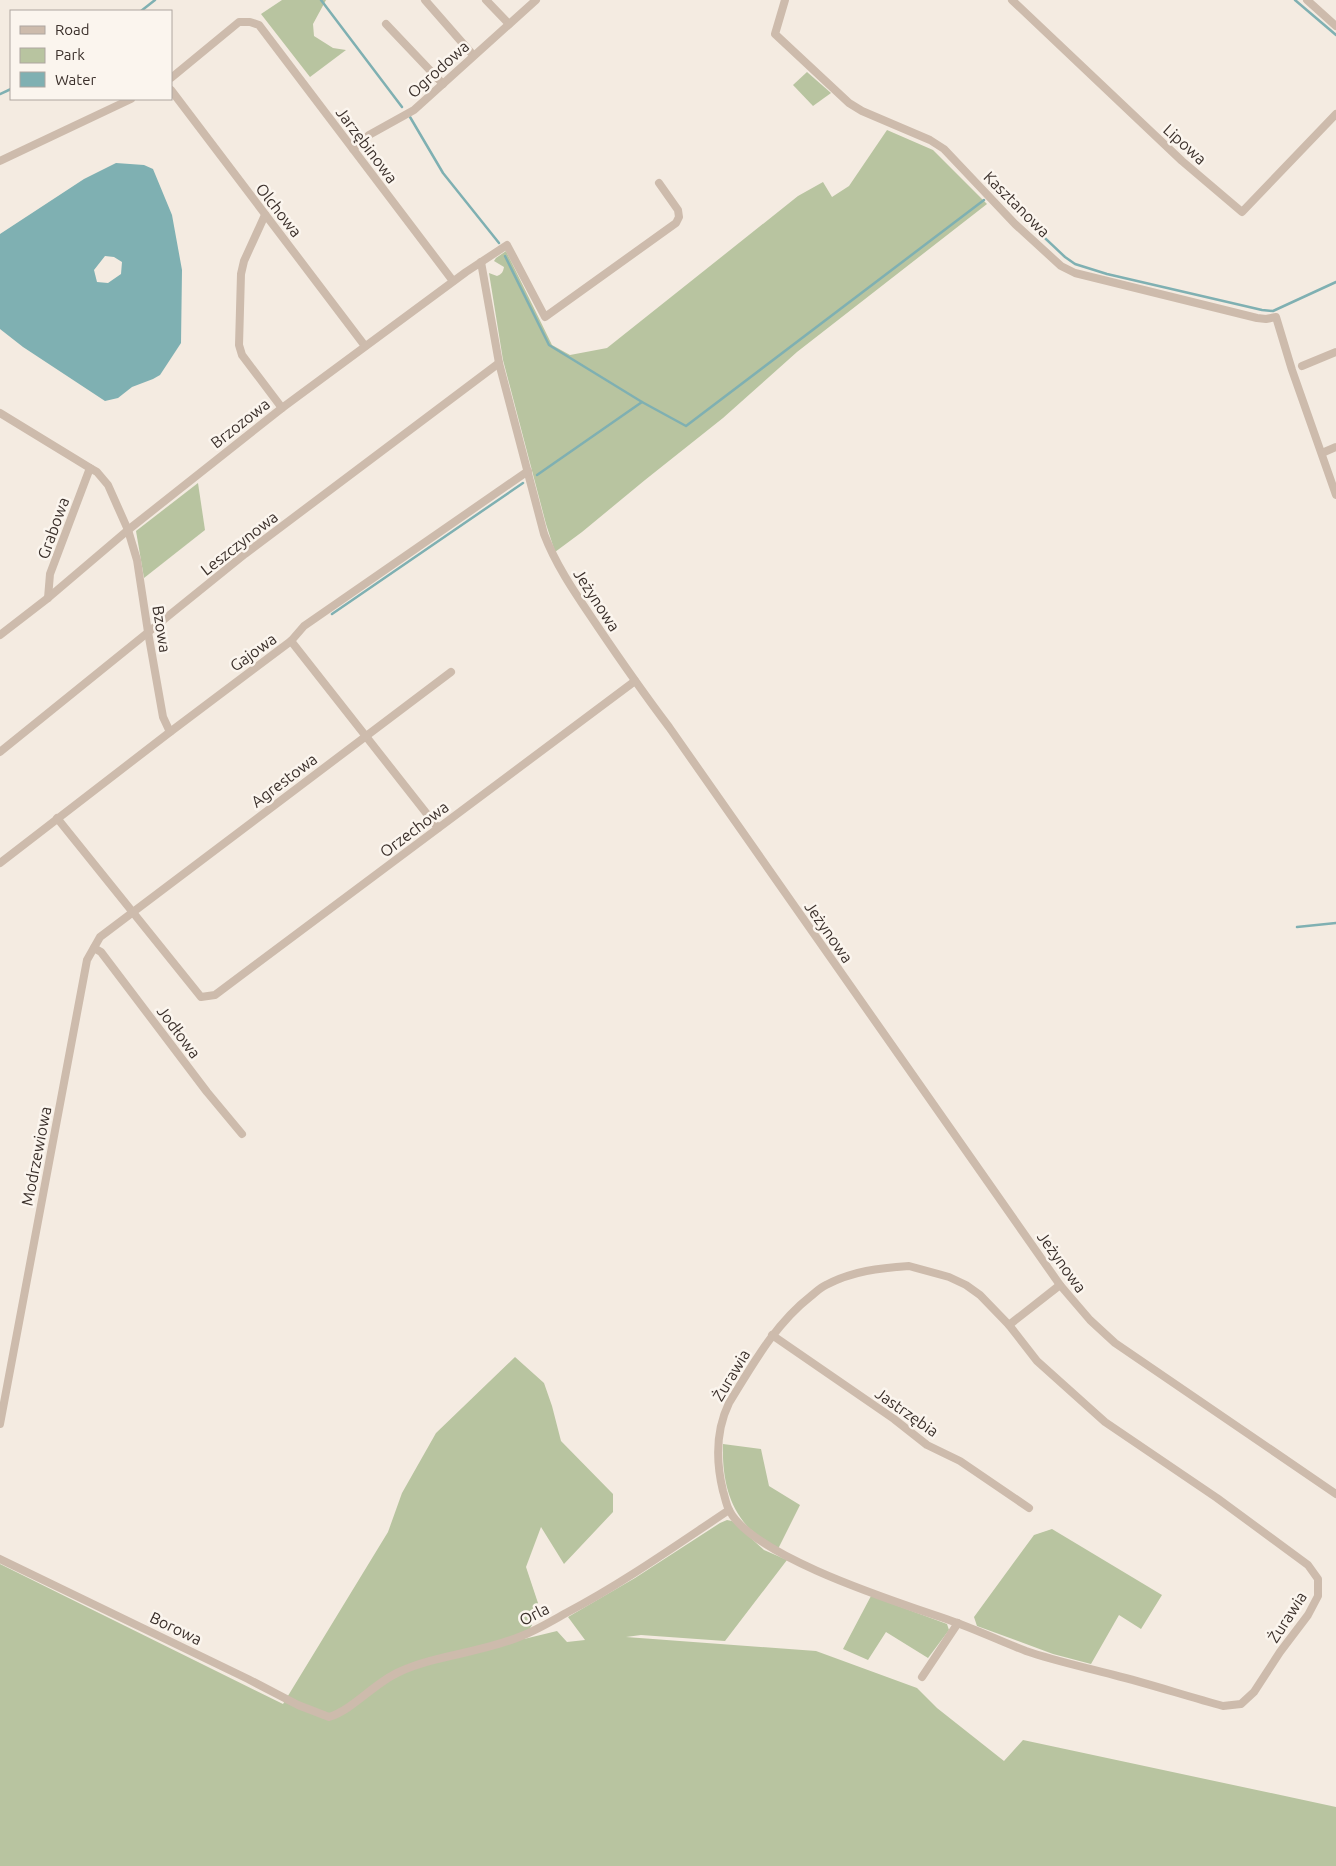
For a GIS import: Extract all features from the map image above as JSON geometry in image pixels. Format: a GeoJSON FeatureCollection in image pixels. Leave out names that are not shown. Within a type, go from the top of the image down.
{"type":"FeatureCollection","features":[{"type":"Feature","properties":{"kind":"street"},"geometry":{"type":"LineString","coordinates":[[425,0],[473,55]]}},
{"type":"Feature","properties":{"kind":"street"},"geometry":{"type":"LineString","coordinates":[[486,0],[509,24]]}},
{"type":"Feature","properties":{"kind":"street","name":"Ogrodowa"},"geometry":{"type":"LineString","coordinates":[[352,149],[369,135],[414,110],[536,0]]}},
{"type":"Feature","properties":{"kind":"street","name":"Kasztanowa"},"geometry":{"type":"LineString","coordinates":[[785,0],[775,34],[849,103],[862,111],[930,140],[944,149],[996,206],[1061,266],[1075,273],[1257,318],[1276,317],[1292,370],[1322,453]]}},
{"type":"Feature","properties":{"kind":"street","name":"Lipowa"},"geometry":{"type":"LineString","coordinates":[[1012,0],[1182,161],[1242,212],[1336,114]]}},
{"type":"Feature","properties":{"kind":"street"},"geometry":{"type":"LineString","coordinates":[[1307,0],[1336,26]]}},
{"type":"Feature","properties":{"kind":"street","name":"Jarzębinowa"},"geometry":{"type":"LineString","coordinates":[[172,77],[239,22],[250,22],[259,25],[453,281]]}},
{"type":"Feature","properties":{"kind":"street"},"geometry":{"type":"LineString","coordinates":[[386,24],[443,84]]}},
{"type":"Feature","properties":{"kind":"street","name":"Olchowa"},"geometry":{"type":"LineString","coordinates":[[172,91],[365,346]]}},
{"type":"Feature","properties":{"kind":"street"},"geometry":{"type":"LineString","coordinates":[[0,161],[129,100]]}},
{"type":"Feature","properties":{"kind":"street","name":"Brzozowa"},"geometry":{"type":"LineString","coordinates":[[0,635],[48,598],[128,530],[282,408],[453,281],[507,245],[545,316],[676,224],[679,217],[678,210],[659,183]]}},
{"type":"Feature","properties":{"kind":"street"},"geometry":{"type":"LineString","coordinates":[[265,215],[242,267],[239,345],[242,355],[282,408]]}},
{"type":"Feature","properties":{"kind":"street","name":"Jeżynowa"},"geometry":{"type":"LineString","coordinates":[[481,262],[499,363],[544,534],[552,554],[572,587],[635,681],[1060,1285],[1090,1320],[1115,1343],[1336,1494]]}},
{"type":"Feature","properties":{"kind":"street"},"geometry":{"type":"LineString","coordinates":[[1302,366],[1336,352]]}},
{"type":"Feature","properties":{"kind":"street","name":"Leszczynowa"},"geometry":{"type":"LineString","coordinates":[[0,752],[245,554],[499,363]]}},
{"type":"Feature","properties":{"kind":"street"},"geometry":{"type":"LineString","coordinates":[[0,413],[96,472],[108,485],[128,530]]}},
{"type":"Feature","properties":{"kind":"street"},"geometry":{"type":"LineString","coordinates":[[1336,447],[1322,453],[1336,494]]}},
{"type":"Feature","properties":{"kind":"street","name":"Grabowa"},"geometry":{"type":"LineString","coordinates":[[48,598],[50,574],[90,468]]}},
{"type":"Feature","properties":{"kind":"street","name":"Gajowa"},"geometry":{"type":"LineString","coordinates":[[0,863],[291,641],[304,626],[528,471]]}},
{"type":"Feature","properties":{"kind":"street","name":"Bzowa"},"geometry":{"type":"LineString","coordinates":[[128,530],[138,560],[163,717],[170,732]]}},
{"type":"Feature","properties":{"kind":"street"},"geometry":{"type":"LineString","coordinates":[[291,641],[438,828]]}},
{"type":"Feature","properties":{"kind":"street","name":"Agrestowa"},"geometry":{"type":"LineString","coordinates":[[133,911],[451,672]]}},
{"type":"Feature","properties":{"kind":"street","name":"Orzechowa"},"geometry":{"type":"LineString","coordinates":[[133,911],[201,997],[216,995],[635,681]]}},
{"type":"Feature","properties":{"kind":"street"},"geometry":{"type":"LineString","coordinates":[[57,818],[133,911]]}},
{"type":"Feature","properties":{"kind":"street","name":"Modrzewiowa"},"geometry":{"type":"LineString","coordinates":[[0,1424],[87,960],[100,937],[133,911]]}},
{"type":"Feature","properties":{"kind":"street","name":"Jodłowa"},"geometry":{"type":"LineString","coordinates":[[94,948],[101,952],[207,1092],[242,1134]]}},
{"type":"Feature","properties":{"kind":"street","name":"Żurawia"},"geometry":{"type":"LineString","coordinates":[[909,1266],[949,1277],[966,1285],[980,1295],[1009,1325],[1037,1361],[1105,1422],[1209,1492],[1308,1565],[1318,1579],[1318,1596],[1308,1615],[1280,1652],[1254,1692],[1241,1704],[1223,1706],[1058,1661],[1026,1651],[958,1623],[875,1594],[781,1553],[757,1539],[729,1510],[719,1466],[721,1426],[729,1403],[772,1335],[796,1307],[825,1285],[869,1270],[909,1266]]}},
{"type":"Feature","properties":{"kind":"street"},"geometry":{"type":"LineString","coordinates":[[1009,1325],[1060,1285]]}},
{"type":"Feature","properties":{"kind":"street","name":"Jastrzębia"},"geometry":{"type":"LineString","coordinates":[[772,1335],[894,1419],[927,1445],[960,1461],[1029,1508]]}},
{"type":"Feature","properties":{"kind":"street","name":"Orla"},"geometry":{"type":"LineString","coordinates":[[340,1712],[400,1671],[510,1641],[534,1630],[597,1596],[660,1557],[729,1510]]}},
{"type":"Feature","properties":{"kind":"street","name":"Borowa"},"geometry":{"type":"LineString","coordinates":[[0,1559],[248,1678],[298,1705],[329,1717],[340,1712]]}},
{"type":"Feature","properties":{"kind":"street"},"geometry":{"type":"LineString","coordinates":[[922,1677],[958,1623]]}},
{"type":"Feature","properties":{"kind":"green space"},"geometry":{"type":"Polygon","coordinates":[[[282,0],[326,0],[313,24],[314,36],[333,48],[346,50],[310,77],[261,14],[282,0]]]}},
{"type":"Feature","properties":{"kind":"green space"},"geometry":{"type":"Polygon","coordinates":[[[807,72],[831,93],[813,106],[793,85],[807,72]]]}},
{"type":"Feature","properties":{"kind":"green space"},"geometry":{"type":"Polygon","coordinates":[[[887,130],[933,150],[987,204],[797,352],[723,418],[555,552],[503,360],[489,273],[497,276],[503,272],[504,267],[494,261],[496,258],[506,251],[552,345],[570,355],[607,348],[798,196],[823,182],[832,197],[849,186],[887,130]]]}},
{"type":"Feature","properties":{"kind":"green space"},"geometry":{"type":"Polygon","coordinates":[[[198,483],[205,530],[144,578],[136,531],[198,483]]]}},
{"type":"Feature","properties":{"kind":"green space"},"geometry":{"type":"Polygon","coordinates":[[[515,1357],[544,1383],[561,1441],[613,1494],[613,1512],[564,1564],[541,1527],[526,1567],[538,1603],[527,1615],[532,1625],[524,1639],[557,1631],[567,1642],[585,1640],[568,1617],[635,1578],[720,1523],[727,1520],[732,1521],[764,1550],[787,1560],[725,1641],[641,1635],[626,1637],[816,1651],[917,1688],[937,1708],[1004,1761],[1023,1740],[1336,1807],[1336,1866],[0,1866],[0,1564],[283,1704],[388,1532],[402,1493],[436,1433],[515,1357]]]}},
{"type":"Feature","properties":{"kind":"green space"},"geometry":{"type":"Polygon","coordinates":[[[723,1444],[761,1449],[769,1486],[800,1505],[778,1549],[749,1528],[736,1509],[727,1489],[723,1444]]]}},
{"type":"Feature","properties":{"kind":"green space"},"geometry":{"type":"Polygon","coordinates":[[[1052,1529],[1162,1595],[1141,1629],[1119,1615],[1091,1664],[1053,1654],[977,1626],[974,1617],[1034,1535],[1052,1529]]]}},
{"type":"Feature","properties":{"kind":"green space"},"geometry":{"type":"Polygon","coordinates":[[[871,1596],[947,1624],[949,1630],[928,1658],[886,1632],[868,1660],[843,1649],[871,1596]]]}},
{"type":"Feature","properties":{"kind":"water"},"geometry":{"type":"Polygon","coordinates":[[[116,163],[144,165],[153,169],[172,215],[182,270],[181,343],[160,375],[132,387],[118,398],[105,401],[23,347],[0,329],[0,234],[84,179],[116,163]],[[105,256],[94,270],[97,282],[108,283],[121,274],[122,262],[114,257],[105,256]]]}},
{"type":"Feature","properties":{"kind":"waterway"},"geometry":{"type":"LineString","coordinates":[[142,10],[155,0]]}},
{"type":"Feature","properties":{"kind":"waterway"},"geometry":{"type":"LineString","coordinates":[[321,0],[402,107]]}},
{"type":"Feature","properties":{"kind":"waterway"},"geometry":{"type":"LineString","coordinates":[[1295,0],[1336,35]]}},
{"type":"Feature","properties":{"kind":"waterway"},"geometry":{"type":"LineString","coordinates":[[0,94],[10,89]]}},
{"type":"Feature","properties":{"kind":"waterway"},"geometry":{"type":"LineString","coordinates":[[410,117],[443,173],[499,243]]}},
{"type":"Feature","properties":{"kind":"waterway"},"geometry":{"type":"LineString","coordinates":[[996,192],[1065,257],[1075,264],[1107,274],[1273,311],[1336,282]]}},
{"type":"Feature","properties":{"kind":"waterway"},"geometry":{"type":"LineString","coordinates":[[505,256],[549,345],[642,402],[686,426],[984,200]]}},
{"type":"Feature","properties":{"kind":"waterway"},"geometry":{"type":"LineString","coordinates":[[537,475],[642,402]]}},
{"type":"Feature","properties":{"kind":"waterway"},"geometry":{"type":"LineString","coordinates":[[332,614],[523,483]]}},
{"type":"Feature","properties":{"kind":"waterway"},"geometry":{"type":"LineString","coordinates":[[1297,927],[1336,923]]}}]}
